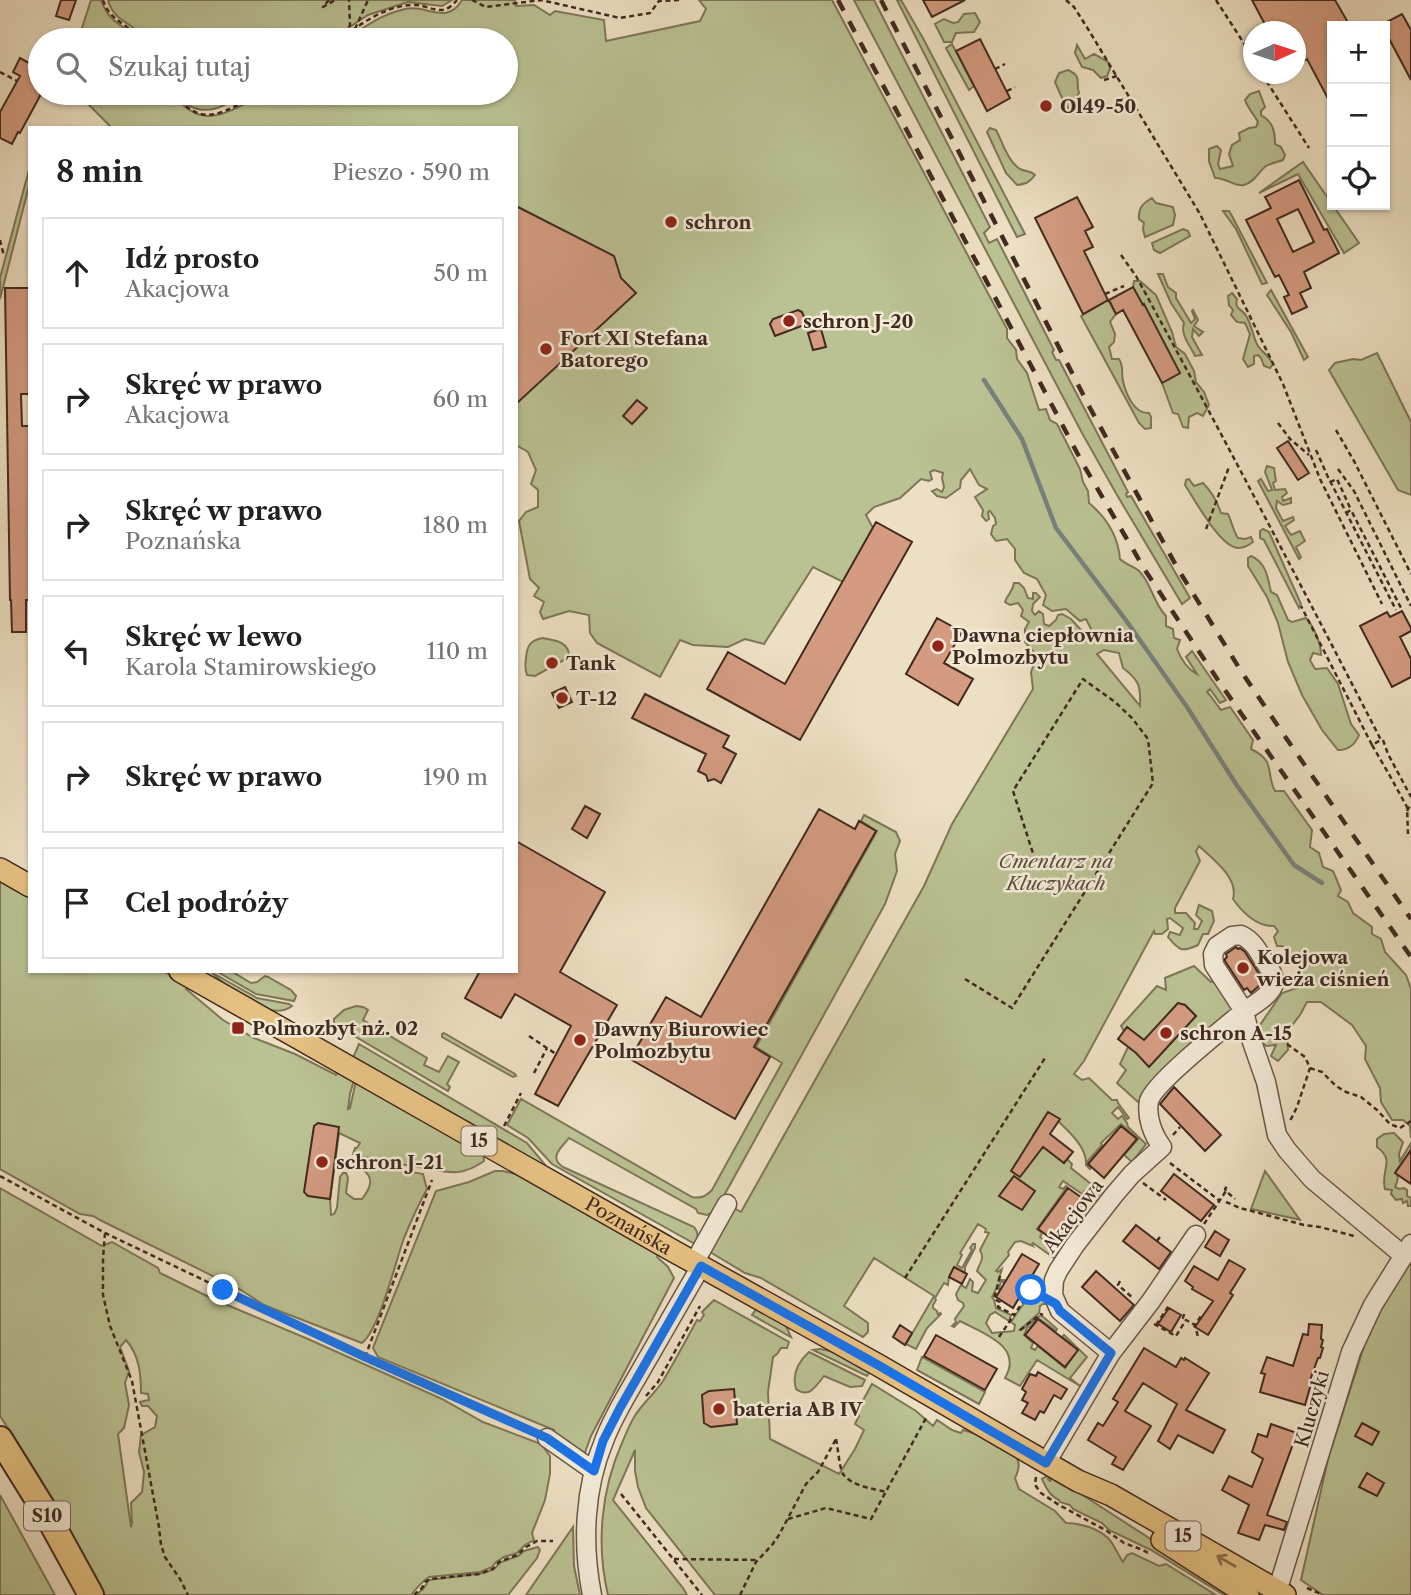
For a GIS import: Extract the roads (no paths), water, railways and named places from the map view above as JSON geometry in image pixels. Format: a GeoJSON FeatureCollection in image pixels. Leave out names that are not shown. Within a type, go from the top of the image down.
{"type":"FeatureCollection","features":[{"type":"Feature","properties":{"kind":"highway","name":"S10"},"geometry":{"type":"LineString","coordinates":[[0,1439],[46,1513],[91,1595]]}},
{"type":"Feature","properties":{"kind":"main road"},"geometry":{"type":"LineString","coordinates":[[0,869],[28,885]]}},
{"type":"Feature","properties":{"kind":"main road","name":"Poznańska"},"geometry":{"type":"LineString","coordinates":[[184,973],[1078,1481],[1111,1495],[1280,1594]]}},
{"type":"Feature","properties":{"kind":"main road","name":"Poznańska"},"geometry":{"type":"LineString","coordinates":[[1078,1481],[1106,1505],[1248,1595]]}},
{"type":"Feature","properties":{"kind":"street"},"geometry":{"type":"LineString","coordinates":[[1251,1007],[1272,989],[1274,979],[1249,940],[1237,935],[1224,940],[1215,950],[1214,965],[1251,1007],[1250,1036],[1266,1082],[1277,1135],[1312,1179],[1407,1250]]}},
{"type":"Feature","properties":{"kind":"street","name":"Akacjowa"},"geometry":{"type":"LineString","coordinates":[[1111,1353],[1060,1311],[1053,1295],[1058,1270],[1114,1195],[1132,1174],[1162,1147],[1150,1121],[1149,1106],[1152,1094],[1172,1073],[1251,1007]]}},
{"type":"Feature","properties":{"kind":"street"},"geometry":{"type":"LineString","coordinates":[[592,1595],[587,1565],[586,1528],[594,1471],[603,1441],[698,1264],[727,1204]]}},
{"type":"Feature","properties":{"kind":"street"},"geometry":{"type":"LineString","coordinates":[[1045,1462],[1111,1353],[1196,1235]]}},
{"type":"Feature","properties":{"kind":"street","name":"Kluczyki"},"geometry":{"type":"LineString","coordinates":[[1280,1594],[1351,1352],[1373,1305],[1407,1250]]}},
{"type":"Feature","properties":{"kind":"street"},"geometry":{"type":"LineString","coordinates":[[547,1438],[594,1471]]}},
{"type":"Feature","properties":{"kind":"waterway"},"geometry":{"type":"LineString","coordinates":[[984,380],[1022,439],[1056,528],[1125,619],[1294,865],[1322,883]]}},
{"type":"Feature","properties":{"kind":"railway"},"geometry":{"type":"LineString","coordinates":[[838,0],[1083,464],[1145,570],[1222,686],[1411,957]]}},
{"type":"Feature","properties":{"kind":"railway"},"geometry":{"type":"LineString","coordinates":[[881,0],[1090,408],[1178,569],[1241,671],[1411,919]]}},
{"type":"Feature","properties":{"kind":"place","name":"Ol49-50"},"geometry":{"type":"Point","coordinates":[1046,106]}},
{"type":"Feature","properties":{"kind":"place","name":"schron"},"geometry":{"type":"Point","coordinates":[671,222]}},
{"type":"Feature","properties":{"kind":"place","name":"schron J-20"},"geometry":{"type":"Point","coordinates":[789,321]}},
{"type":"Feature","properties":{"kind":"place","name":"Fort XI Stefana Batorego"},"geometry":{"type":"Point","coordinates":[546,349]}},
{"type":"Feature","properties":{"kind":"place","name":"Dawna ciepłownia Polmozbytu"},"geometry":{"type":"Point","coordinates":[938,646]}},
{"type":"Feature","properties":{"kind":"place","name":"Tank"},"geometry":{"type":"Point","coordinates":[552,663]}},
{"type":"Feature","properties":{"kind":"place","name":"T-12"},"geometry":{"type":"Point","coordinates":[562,698]}},
{"type":"Feature","properties":{"kind":"place","name":"Kolejowa wieża ciśnień"},"geometry":{"type":"Point","coordinates":[1243,968]}},
{"type":"Feature","properties":{"kind":"place","name":"Polmozbyt nż. 02"},"geometry":{"type":"Point","coordinates":[238,1028]}},
{"type":"Feature","properties":{"kind":"place","name":"schron A-15"},"geometry":{"type":"Point","coordinates":[1166,1033]}},
{"type":"Feature","properties":{"kind":"place","name":"Dawny Biurowiec Polmozbytu"},"geometry":{"type":"Point","coordinates":[580,1040]}},
{"type":"Feature","properties":{"kind":"place","name":"schron J-21"},"geometry":{"type":"Point","coordinates":[322,1162]}},
{"type":"Feature","properties":{"kind":"place","name":"bateria AB IV"},"geometry":{"type":"Point","coordinates":[719,1409]}},
{"type":"Feature","properties":{"kind":"park label","name":"Cmentarz na Kluczykach"},"geometry":{"type":"Point","coordinates":[1056,872]}}]}
